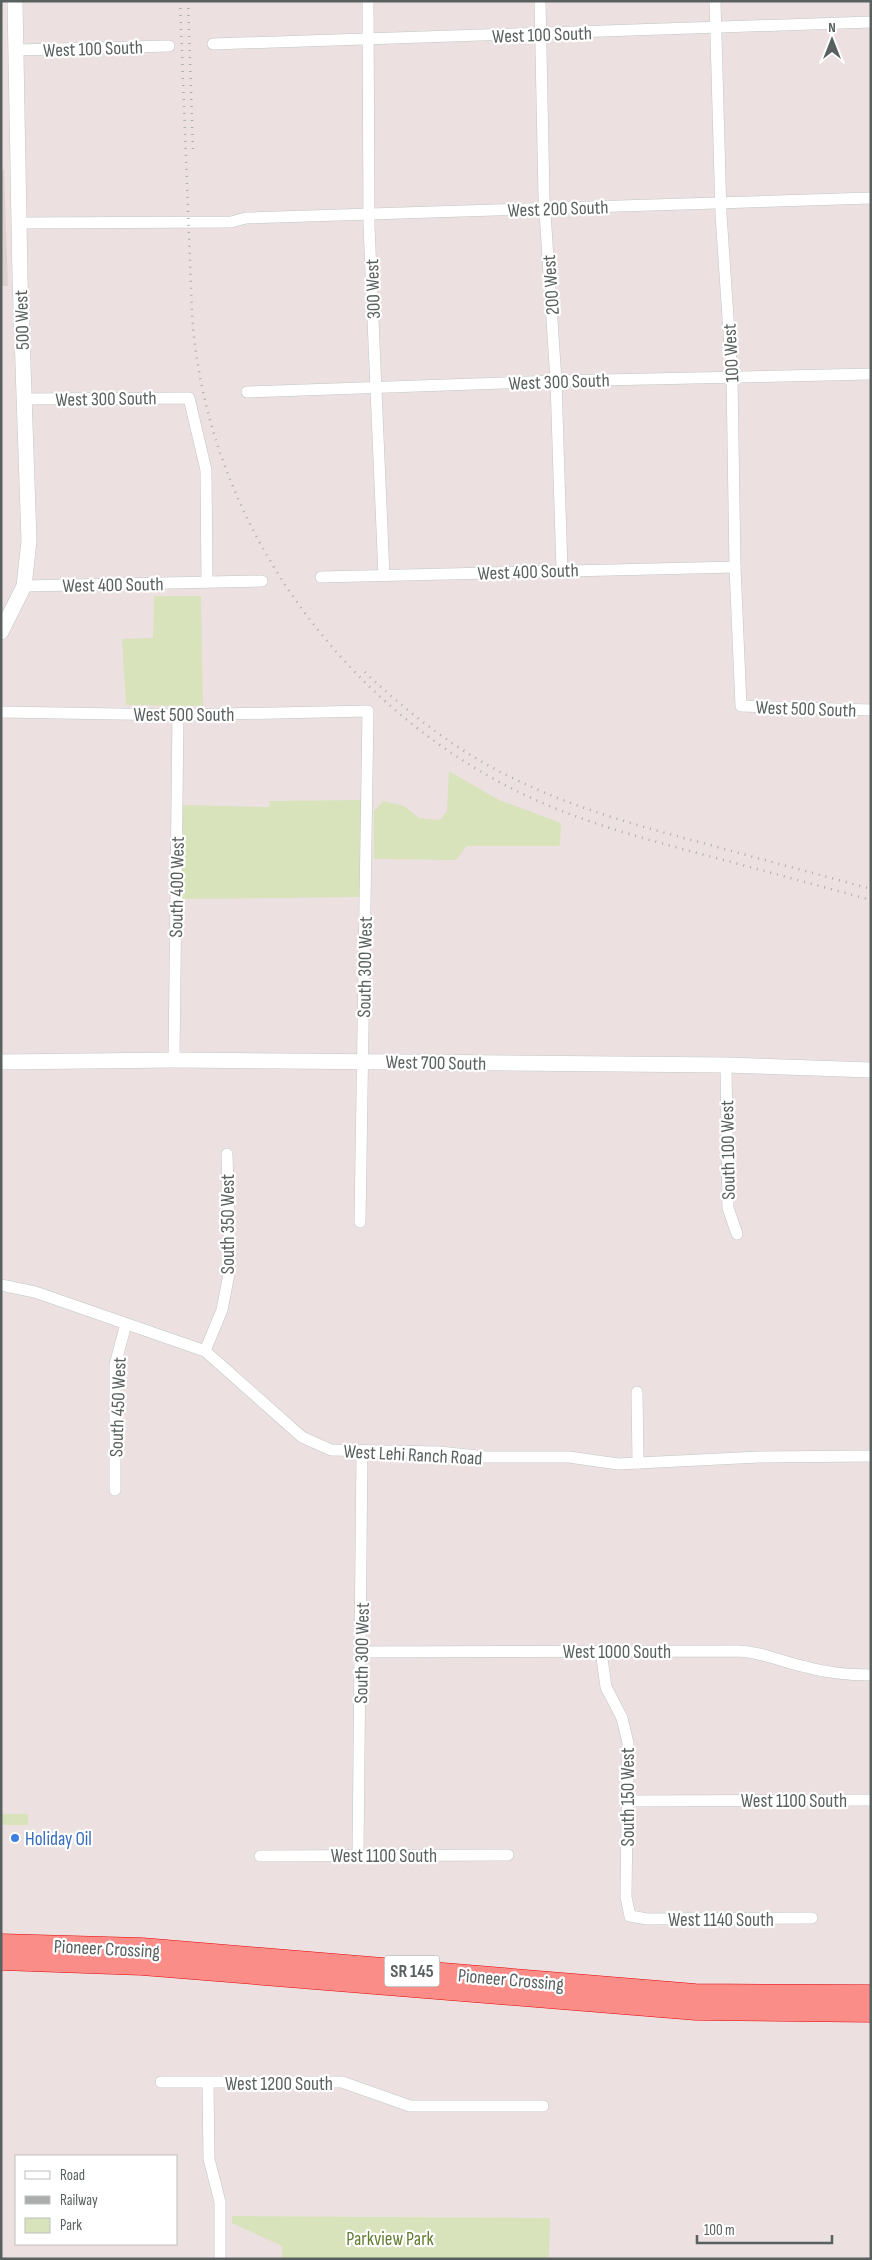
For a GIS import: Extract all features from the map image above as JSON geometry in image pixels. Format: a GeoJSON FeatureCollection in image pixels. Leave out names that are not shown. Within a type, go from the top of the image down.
{"type":"FeatureCollection","features":[{"type":"Feature","properties":{"kind":"highway","name":"Pioneer Crossing"},"geometry":{"type":"LineString","coordinates":[[1,1944],[142,1948],[695,1994],[871,1995]]}},
{"type":"Feature","properties":{"kind":"highway","name":"Pioneer Crossing"},"geometry":{"type":"LineString","coordinates":[[1,1960],[151,1966],[696,2010],[871,2012]]}},
{"type":"Feature","properties":{"kind":"street","name":"500 West"},"geometry":{"type":"LineString","coordinates":[[1,632],[24,586],[29,541],[15,1]]}},
{"type":"Feature","properties":{"kind":"street","name":"300 West"},"geometry":{"type":"LineString","coordinates":[[368,1],[369,214],[384,576]]}},
{"type":"Feature","properties":{"kind":"street","name":"200 West"},"geometry":{"type":"LineString","coordinates":[[540,1],[545,208],[556,381],[562,570]]}},
{"type":"Feature","properties":{"kind":"street","name":"100 West"},"geometry":{"type":"LineString","coordinates":[[715,1],[721,202],[732,377],[735,567],[741,706]]}},
{"type":"Feature","properties":{"kind":"street","name":"West 100 South"},"geometry":{"type":"LineString","coordinates":[[213,44],[871,22]]}},
{"type":"Feature","properties":{"kind":"street","name":"West 100 South"},"geometry":{"type":"LineString","coordinates":[[16,50],[169,46]]}},
{"type":"Feature","properties":{"kind":"street","name":"West 200 South"},"geometry":{"type":"LineString","coordinates":[[20,223],[116,221],[141,216],[231,215],[246,218],[871,198]]}},
{"type":"Feature","properties":{"kind":"street","name":"West 300 South"},"geometry":{"type":"LineString","coordinates":[[246,392],[556,381],[871,374]]}},
{"type":"Feature","properties":{"kind":"street","name":"West 300 South"},"geometry":{"type":"LineString","coordinates":[[24,399],[189,398],[206,470],[207,582]]}},
{"type":"Feature","properties":{"kind":"street","name":"West 400 South"},"geometry":{"type":"LineString","coordinates":[[321,577],[735,567]]}},
{"type":"Feature","properties":{"kind":"street","name":"West 400 South"},"geometry":{"type":"LineString","coordinates":[[24,586],[262,581]]}},
{"type":"Feature","properties":{"kind":"street","name":"West 500 South"},"geometry":{"type":"LineString","coordinates":[[741,706],[871,710]]}},
{"type":"Feature","properties":{"kind":"street","name":"West 500 South"},"geometry":{"type":"LineString","coordinates":[[1,712],[178,715],[368,711]]}},
{"type":"Feature","properties":{"kind":"street","name":"South 300 West"},"geometry":{"type":"LineString","coordinates":[[360,1222],[368,711]]}},
{"type":"Feature","properties":{"kind":"street","name":"South 400 West"},"geometry":{"type":"LineString","coordinates":[[174,1060],[178,715]]}},
{"type":"Feature","properties":{"kind":"street","name":"West 700 South"},"geometry":{"type":"LineString","coordinates":[[1,1062],[174,1060],[726,1065],[871,1070]]}},
{"type":"Feature","properties":{"kind":"street","name":"South 100 West"},"geometry":{"type":"LineString","coordinates":[[726,1065],[728,1208],[737,1234]]}},
{"type":"Feature","properties":{"kind":"street","name":"South 350 West"},"geometry":{"type":"LineString","coordinates":[[205,1351],[222,1310],[230,1269],[227,1154]]}},
{"type":"Feature","properties":{"kind":"street","name":"West Lehi Ranch Road"},"geometry":{"type":"LineString","coordinates":[[1,1285],[35,1292],[205,1351],[302,1437],[331,1450],[439,1452],[486,1457],[569,1457],[618,1464],[759,1457],[871,1456]]}},
{"type":"Feature","properties":{"kind":"street","name":"South 450 West"},"geometry":{"type":"LineString","coordinates":[[115,1490],[115,1365],[126,1324]]}},
{"type":"Feature","properties":{"kind":"street"},"geometry":{"type":"LineString","coordinates":[[637,1392],[638,1463]]}},
{"type":"Feature","properties":{"kind":"street","name":"South 300 West"},"geometry":{"type":"LineString","coordinates":[[358,1855],[362,1451]]}},
{"type":"Feature","properties":{"kind":"street","name":"South 150 West"},"geometry":{"type":"LineString","coordinates":[[601,1651],[606,1687],[622,1718],[628,1743],[626,1897],[630,1916]]}},
{"type":"Feature","properties":{"kind":"street","name":"West 1000 South"},"geometry":{"type":"LineString","coordinates":[[361,1652],[751,1652],[829,1672],[871,1674]]}},
{"type":"Feature","properties":{"kind":"street","name":"West 1100 South"},"geometry":{"type":"LineString","coordinates":[[628,1801],[871,1800]]}},
{"type":"Feature","properties":{"kind":"street","name":"West 1100 South"},"geometry":{"type":"LineString","coordinates":[[260,1856],[508,1855]]}},
{"type":"Feature","properties":{"kind":"street","name":"West 1140 South"},"geometry":{"type":"LineString","coordinates":[[630,1916],[647,1919],[812,1918]]}},
{"type":"Feature","properties":{"kind":"street","name":"West 1200 South"},"geometry":{"type":"LineString","coordinates":[[161,2082],[342,2082],[410,2106],[543,2106]]}},
{"type":"Feature","properties":{"kind":"street"},"geometry":{"type":"LineString","coordinates":[[208,2083],[209,2159],[220,2202],[220,2259]]}},
{"type":"Feature","properties":{"kind":"shaded area"},"geometry":{"type":"Polygon","coordinates":[[[1,170],[4,170],[8,286],[1,286],[1,170]]]}},
{"type":"Feature","properties":{"kind":"green space"},"geometry":{"type":"Polygon","coordinates":[[[154,596],[201,596],[203,706],[126,705],[122,639],[153,638],[154,596]]]}},
{"type":"Feature","properties":{"kind":"green space"},"geometry":{"type":"Polygon","coordinates":[[[449,771],[499,800],[561,823],[560,845],[467,846],[456,860],[374,859],[374,811],[383,801],[404,806],[419,818],[440,820],[447,811],[449,771]]]}},
{"type":"Feature","properties":{"kind":"green space"},"geometry":{"type":"Polygon","coordinates":[[[362,800],[361,897],[180,899],[182,805],[269,807],[270,801],[362,800]]]}},
{"type":"Feature","properties":{"kind":"green space"},"geometry":{"type":"Polygon","coordinates":[[[1,1814],[28,1814],[28,1825],[1,1825],[1,1814]]]}},
{"type":"Feature","properties":{"kind":"green space","name":"Parkview Park"},"geometry":{"type":"Polygon","coordinates":[[[232,2216],[550,2218],[549,2259],[282,2259],[282,2246],[232,2223],[232,2216]]]}},
{"type":"Feature","properties":{"kind":"railway"},"geometry":{"type":"LineString","coordinates":[[180,1],[192,314],[203,392],[225,467],[257,538],[299,604],[348,665],[405,719],[469,764],[538,801],[600,825],[642,838],[871,900]]}},
{"type":"Feature","properties":{"kind":"railway"},"geometry":{"type":"LineString","coordinates":[[188,1],[193,150]]}},
{"type":"Feature","properties":{"kind":"railway"},"geometry":{"type":"LineString","coordinates":[[365,672],[401,705],[459,748],[501,772],[546,793],[639,825],[871,889]]}},
{"type":"Feature","properties":{"kind":"place","name":"Holiday Oil"},"geometry":{"type":"Point","coordinates":[15,1838]}}]}
